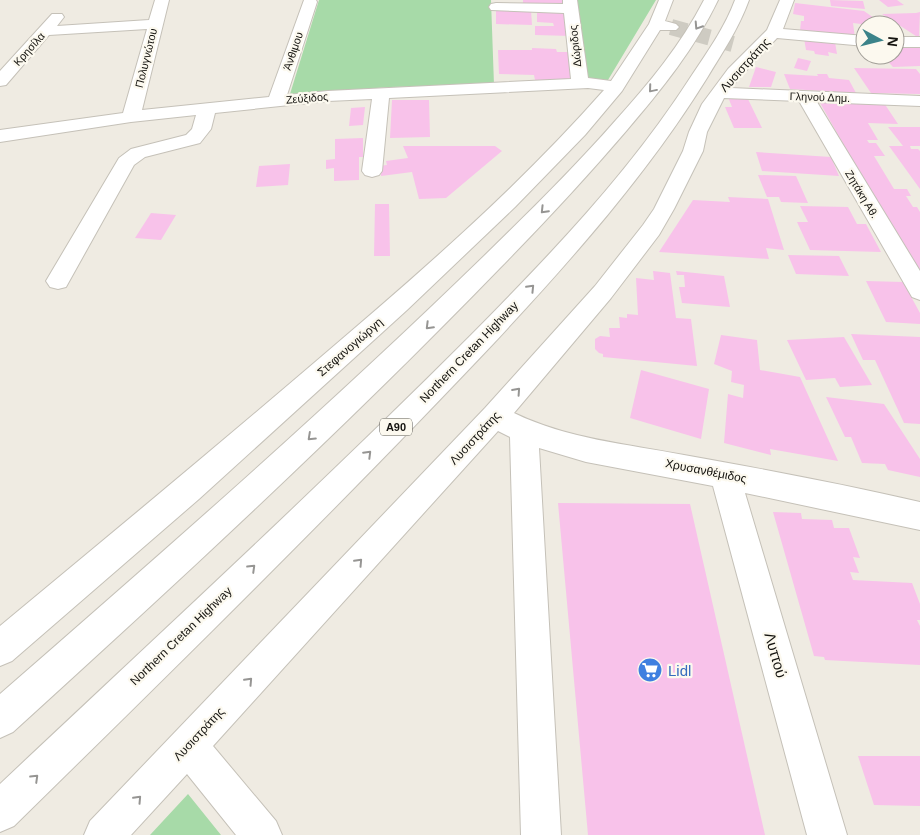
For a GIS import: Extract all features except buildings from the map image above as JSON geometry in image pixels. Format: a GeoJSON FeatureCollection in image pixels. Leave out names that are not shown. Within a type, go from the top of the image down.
{"type":"FeatureCollection","features":[{"type":"Feature","properties":{"kind":"main road","name":"Πολυγνώτου"},"geometry":{"type":"LineString","coordinates":[[131,117],[162,0]]}},
{"type":"Feature","properties":{"kind":"main road","name":"Στεφανογιώργη"},"geometry":{"type":"LineString","coordinates":[[0,649],[188,489],[399,304],[508,202],[578,130],[616,87],[664,26],[666,0]]}},
{"type":"Feature","properties":{"kind":"main road"},"geometry":{"type":"LineString","coordinates":[[0,719],[213,528],[425,330],[485,270],[576,177],[632,114],[682,50],[703,18],[711,0]]}},
{"type":"Feature","properties":{"kind":"main road","name":"Northern Cretan Highway"},"geometry":{"type":"LineString","coordinates":[[0,812],[354,469],[560,258],[612,198],[666,129],[727,33],[742,0]]}},
{"type":"Feature","properties":{"kind":"main road","name":"Λυσιστράτης"},"geometry":{"type":"LineString","coordinates":[[104,835],[188,746],[510,424],[586,312],[651,230],[682,175],[693,151],[704,118],[754,43],[779,23],[787,0]]}},
{"type":"Feature","properties":{"kind":"main road","name":"Άνθιμου"},"geometry":{"type":"LineString","coordinates":[[276,101],[310,2]]}},
{"type":"Feature","properties":{"kind":"main road","name":"Δώριδος"},"geometry":{"type":"LineString","coordinates":[[496,7],[571,4],[580,83]]}},
{"type":"Feature","properties":{"kind":"main road","name":"Κρησίλα"},"geometry":{"type":"LineString","coordinates":[[0,82],[58,16]]}},
{"type":"Feature","properties":{"kind":"main road"},"geometry":{"type":"LineString","coordinates":[[45,31],[155,24]]}},
{"type":"Feature","properties":{"kind":"main road"},"geometry":{"type":"LineString","coordinates":[[754,43],[855,41]]}},
{"type":"Feature","properties":{"kind":"main road"},"geometry":{"type":"LineString","coordinates":[[905,42],[920,42]]}},
{"type":"Feature","properties":{"kind":"main road","name":"Ζεύξιδος"},"geometry":{"type":"LineString","coordinates":[[0,136],[131,117],[276,101],[381,93],[597,82],[616,87]]}},
{"type":"Feature","properties":{"kind":"main road"},"geometry":{"type":"LineString","coordinates":[[372,171],[381,93]]}},
{"type":"Feature","properties":{"kind":"main road","name":"Γληνού Δημ."},"geometry":{"type":"LineString","coordinates":[[719,93],[920,101]]}},
{"type":"Feature","properties":{"kind":"main road","name":"Ζητάκη Αθ."},"geometry":{"type":"LineString","coordinates":[[805,96],[920,291]]}},
{"type":"Feature","properties":{"kind":"main road"},"geometry":{"type":"LineString","coordinates":[[58,281],[126,162],[138,153],[193,139],[200,135],[207,108]]}},
{"type":"Feature","properties":{"kind":"main road"},"geometry":{"type":"LineString","coordinates":[[510,424],[541,835]]}},
{"type":"Feature","properties":{"kind":"main road","name":"Χρυσανθέμιδος"},"geometry":{"type":"LineString","coordinates":[[510,424],[567,445],[725,475],[920,516]]}},
{"type":"Feature","properties":{"kind":"main road","name":"Λυττού"},"geometry":{"type":"LineString","coordinates":[[725,475],[827,835]]}},
{"type":"Feature","properties":{"kind":"main road"},"geometry":{"type":"LineString","coordinates":[[188,746],[262,835]]}},
{"type":"Feature","properties":{"kind":"green space"},"geometry":{"type":"Polygon","coordinates":[[[319,0],[491,0],[494,85],[391,87],[290,94],[319,0]]]}},
{"type":"Feature","properties":{"kind":"green space"},"geometry":{"type":"Polygon","coordinates":[[[576,0],[656,0],[608,80],[584,79],[576,0]]]}},
{"type":"Feature","properties":{"kind":"green space"},"geometry":{"type":"Polygon","coordinates":[[[188,794],[221,835],[150,835],[188,794]]]}},
{"type":"Feature","properties":{"kind":"tunnel"},"geometry":{"type":"LineString","coordinates":[[671,27],[733,44]]}},
{"type":"Feature","properties":{"kind":"place","name":"Lidl"},"geometry":{"type":"Point","coordinates":[650,670]}}]}
